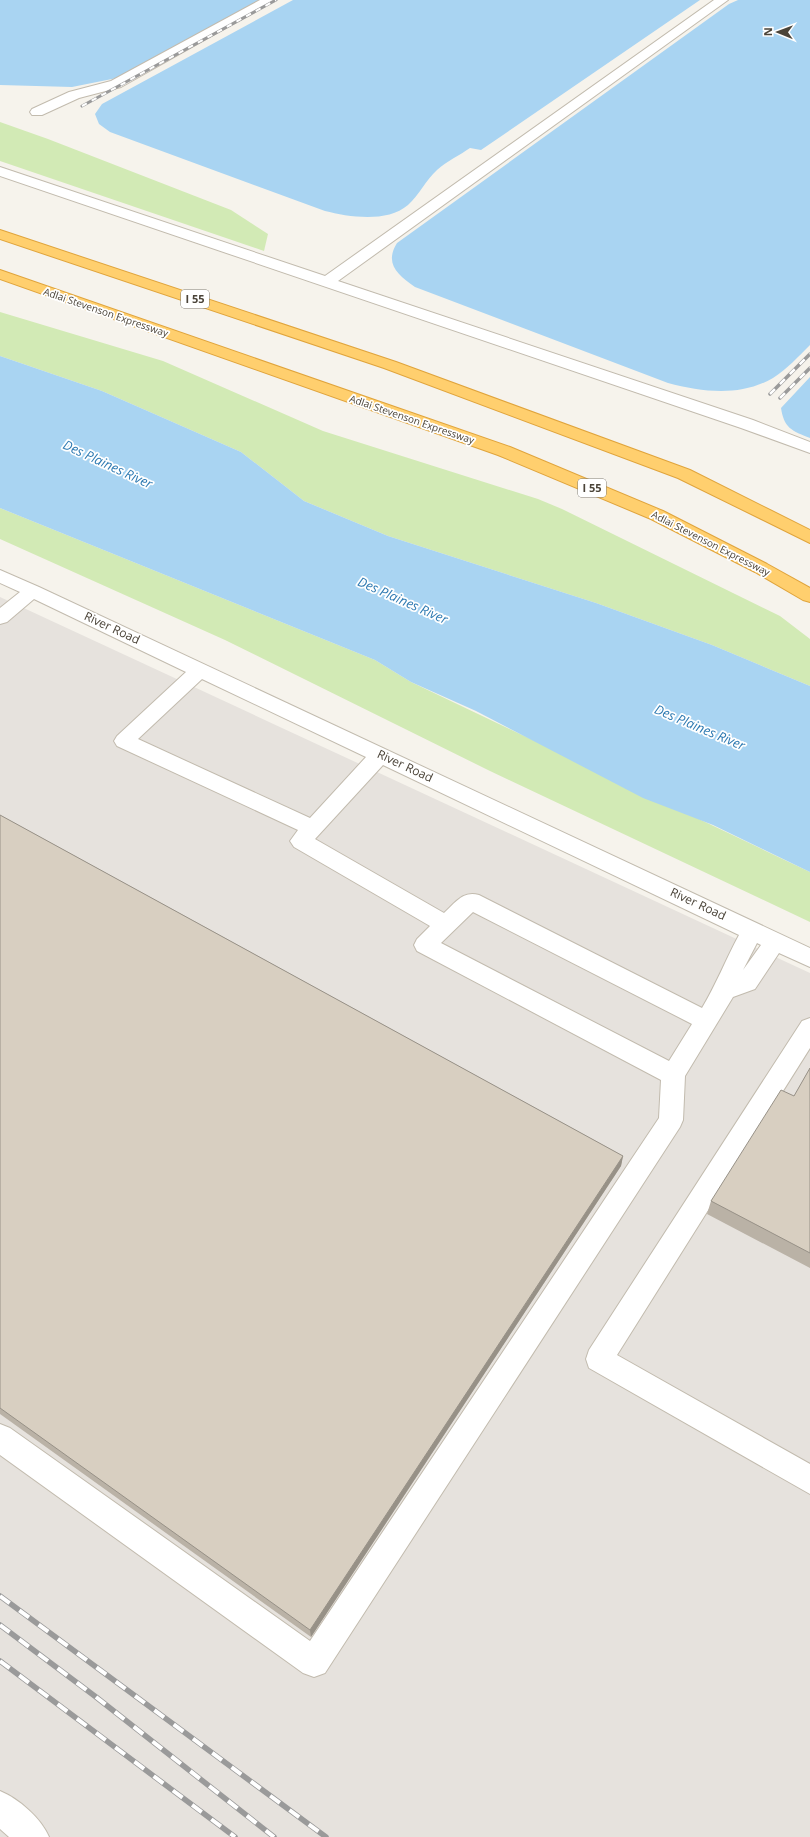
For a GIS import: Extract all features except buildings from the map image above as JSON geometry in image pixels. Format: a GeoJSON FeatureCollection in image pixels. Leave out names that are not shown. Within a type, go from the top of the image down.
{"type":"FeatureCollection","features":[{"type":"Feature","properties":{"kind":"highway","name":"I 55"},"geometry":{"type":"LineString","coordinates":[[0,234],[390,365],[676,472],[810,537]]}},
{"type":"Feature","properties":{"kind":"highway","name":"Adlai Stevenson Expressway"},"geometry":{"type":"LineString","coordinates":[[0,274],[504,451],[657,515],[761,568],[810,596]]}},
{"type":"Feature","properties":{"kind":"street"},"geometry":{"type":"LineString","coordinates":[[37,112],[74,95],[116,84],[270,0]]}},
{"type":"Feature","properties":{"kind":"street"},"geometry":{"type":"LineString","coordinates":[[328,281],[722,0]]}},
{"type":"Feature","properties":{"kind":"street"},"geometry":{"type":"LineString","coordinates":[[0,171],[740,421],[810,448]]}},
{"type":"Feature","properties":{"kind":"street","name":"River Road"},"geometry":{"type":"LineString","coordinates":[[0,576],[775,940],[810,958]]}},
{"type":"Feature","properties":{"kind":"street"},"geometry":{"type":"LineString","coordinates":[[0,618],[33,591]]}},
{"type":"Feature","properties":{"kind":"street"},"geometry":{"type":"LineString","coordinates":[[200,670],[124,741],[313,828]]}},
{"type":"Feature","properties":{"kind":"street"},"geometry":{"type":"LineString","coordinates":[[380,755],[301,841],[446,925]]}},
{"type":"Feature","properties":{"kind":"street"},"geometry":{"type":"LineString","coordinates":[[674,1075],[425,945],[471,901],[706,1021]]}},
{"type":"Feature","properties":{"kind":"street"},"geometry":{"type":"LineString","coordinates":[[0,1438],[314,1662],[671,1120],[674,1075],[725,990],[732,970],[753,930]]}},
{"type":"Feature","properties":{"kind":"street"},"geometry":{"type":"LineString","coordinates":[[725,990],[747,983],[775,940]]}},
{"type":"Feature","properties":{"kind":"street"},"geometry":{"type":"LineString","coordinates":[[808,1034],[600,1359],[810,1480]]}},
{"type":"Feature","properties":{"kind":"street"},"geometry":{"type":"LineString","coordinates":[[0,1807],[33,1837]]}},
{"type":"Feature","properties":{"kind":"shaded area"},"geometry":{"type":"Polygon","coordinates":[[[0,597],[810,973],[810,1837],[0,1837],[0,597]]]}},
{"type":"Feature","properties":{"kind":"green space"},"geometry":{"type":"Polygon","coordinates":[[[0,122],[48,139],[231,210],[268,234],[264,251],[0,161],[0,122]]]}},
{"type":"Feature","properties":{"kind":"green space"},"geometry":{"type":"Polygon","coordinates":[[[0,312],[163,361],[323,431],[538,499],[562,509],[780,616],[810,639],[810,686],[712,645],[596,603],[388,536],[304,501],[241,452],[102,391],[0,356],[0,312]]]}},
{"type":"Feature","properties":{"kind":"green space"},"geometry":{"type":"Polygon","coordinates":[[[0,508],[375,660],[411,682],[810,872],[810,922],[490,771],[225,640],[0,539],[0,508]]]}},
{"type":"Feature","properties":{"kind":"water"},"geometry":{"type":"Polygon","coordinates":[[[0,0],[262,0],[117,78],[72,87],[0,85],[0,0]]]}},
{"type":"Feature","properties":{"kind":"water"},"geometry":{"type":"Polygon","coordinates":[[[293,0],[700,0],[481,150],[470,148],[445,164],[433,174],[416,197],[408,205],[399,211],[390,214],[368,217],[325,211],[110,132],[99,124],[95,114],[102,104],[293,0]]]}},
{"type":"Feature","properties":{"kind":"water"},"geometry":{"type":"Polygon","coordinates":[[[738,0],[810,0],[810,345],[783,371],[760,384],[735,390],[721,391],[695,389],[668,383],[415,287],[398,273],[392,263],[393,250],[397,243],[729,4],[738,0]]]}},
{"type":"Feature","properties":{"kind":"water","name":"Des Plaines River"},"geometry":{"type":"Polygon","coordinates":[[[0,356],[102,391],[241,452],[304,501],[388,536],[596,603],[712,645],[810,686],[810,872],[713,825],[643,798],[476,711],[411,682],[375,660],[0,508],[0,356]]]}},
{"type":"Feature","properties":{"kind":"water"},"geometry":{"type":"Polygon","coordinates":[[[810,377],[810,438],[790,428],[784,420],[781,408],[810,377]]]}},
{"type":"Feature","properties":{"kind":"railway"},"geometry":{"type":"LineString","coordinates":[[82,106],[276,0]]}},
{"type":"Feature","properties":{"kind":"railway"},"geometry":{"type":"LineString","coordinates":[[770,394],[810,354]]}},
{"type":"Feature","properties":{"kind":"railway"},"geometry":{"type":"LineString","coordinates":[[780,398],[810,368]]}},
{"type":"Feature","properties":{"kind":"railway"},"geometry":{"type":"LineString","coordinates":[[0,1596],[326,1837]]}},
{"type":"Feature","properties":{"kind":"railway"},"geometry":{"type":"LineString","coordinates":[[0,1625],[96,1697],[274,1837]]}},
{"type":"Feature","properties":{"kind":"railway"},"geometry":{"type":"LineString","coordinates":[[0,1661],[235,1837]]}}]}
